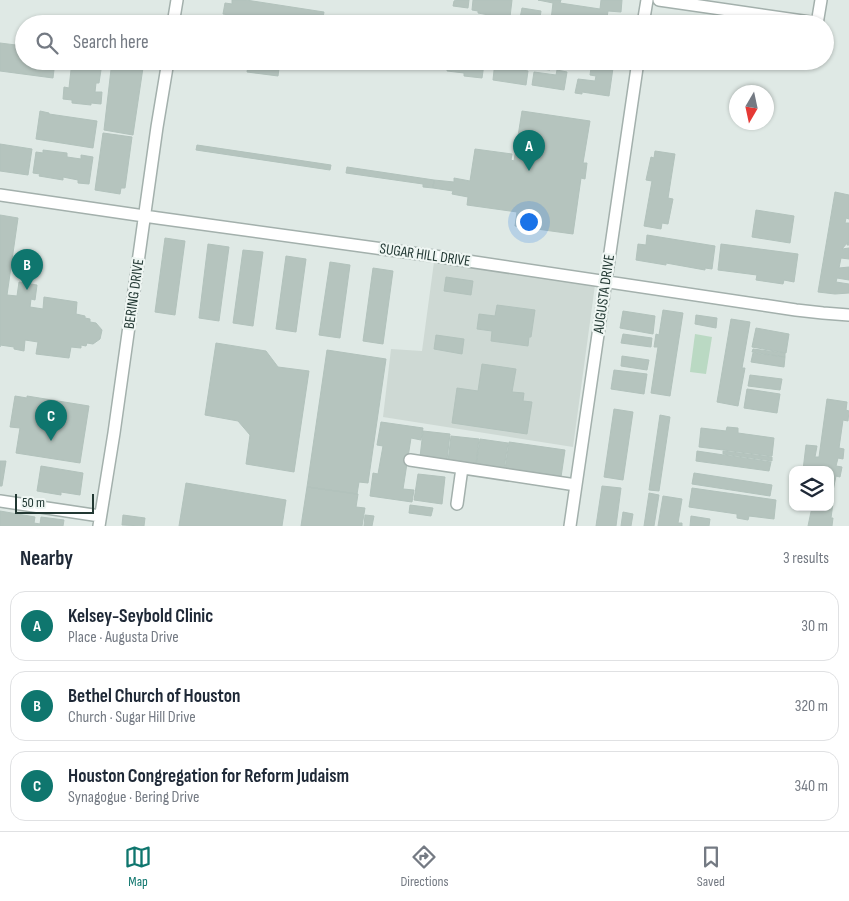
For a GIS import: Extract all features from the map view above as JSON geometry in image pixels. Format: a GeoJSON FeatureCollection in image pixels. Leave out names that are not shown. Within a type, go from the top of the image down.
{"type":"FeatureCollection","features":[{"type":"Feature","properties":{"kind":"street"},"geometry":{"type":"LineString","coordinates":[[174,15],[177,0]]}},
{"type":"Feature","properties":{"kind":"street"},"geometry":{"type":"LineString","coordinates":[[645,15],[647,0]]}},
{"type":"Feature","properties":{"kind":"street"},"geometry":{"type":"LineString","coordinates":[[659,0],[758,15]]}},
{"type":"Feature","properties":{"kind":"street"},"geometry":{"type":"LineString","coordinates":[[818,15],[821,0]]}},
{"type":"Feature","properties":{"kind":"street","name":"BERING DRIVE"},"geometry":{"type":"LineString","coordinates":[[99,521],[114,433],[166,70]]}},
{"type":"Feature","properties":{"kind":"street","name":"AUGUSTA DRIVE"},"geometry":{"type":"LineString","coordinates":[[570,526],[637,70]]}},
{"type":"Feature","properties":{"kind":"street","name":"SUGAR HILL DRIVE"},"geometry":{"type":"LineString","coordinates":[[0,195],[441,257],[805,311],[849,314]]}},
{"type":"Feature","properties":{"kind":"street"},"geometry":{"type":"LineString","coordinates":[[410,460],[576,485]]}},
{"type":"Feature","properties":{"kind":"street"},"geometry":{"type":"LineString","coordinates":[[457,504],[462,468]]}},
{"type":"Feature","properties":{"kind":"street"},"geometry":{"type":"LineString","coordinates":[[0,501],[99,521]]}},
{"type":"Feature","properties":{"kind":"shaded area"},"geometry":{"type":"Polygon","coordinates":[[[434,262],[595,285],[573,447],[383,417],[391,349],[422,351],[434,262]]]}},
{"type":"Feature","properties":{"kind":"green space"},"geometry":{"type":"Polygon","coordinates":[[[695,334],[712,337],[706,374],[690,372],[695,334]]]}},
{"type":"Feature","properties":{"kind":"building"},"geometry":{"type":"Polygon","coordinates":[[[232,0],[246,0],[324,12],[324,15],[223,14],[225,3],[232,4],[232,0]]]}},
{"type":"Feature","properties":{"kind":"building"},"geometry":{"type":"Polygon","coordinates":[[[456,0],[469,0],[468,8],[453,6],[456,0]]]}},
{"type":"Feature","properties":{"kind":"building"},"geometry":{"type":"Polygon","coordinates":[[[473,0],[512,0],[510,15],[489,15],[472,10],[473,0]]]}},
{"type":"Feature","properties":{"kind":"building"},"geometry":{"type":"Polygon","coordinates":[[[538,0],[561,0],[560,3],[600,9],[601,0],[622,0],[621,12],[608,11],[607,15],[552,15],[553,3],[538,0]]]}},
{"type":"Feature","properties":{"kind":"building"},"geometry":{"type":"Polygon","coordinates":[[[522,8],[541,11],[540,15],[521,15],[522,8]]]}},
{"type":"Feature","properties":{"kind":"building"},"geometry":{"type":"Polygon","coordinates":[[[0,43],[15,45],[15,70],[54,70],[53,78],[0,71],[0,43]]]}},
{"type":"Feature","properties":{"kind":"building"},"geometry":{"type":"Polygon","coordinates":[[[71,70],[101,70],[99,83],[96,83],[95,92],[102,92],[101,104],[72,103],[72,100],[63,99],[64,87],[69,88],[71,70]]]}},
{"type":"Feature","properties":{"kind":"building"},"geometry":{"type":"Polygon","coordinates":[[[111,70],[143,70],[133,135],[104,130],[111,70]]]}},
{"type":"Feature","properties":{"kind":"building"},"geometry":{"type":"Polygon","coordinates":[[[247,70],[279,70],[278,76],[247,72],[247,70]]]}},
{"type":"Feature","properties":{"kind":"building"},"geometry":{"type":"Polygon","coordinates":[[[483,70],[482,78],[464,76],[464,73],[447,71],[483,70]]]}},
{"type":"Feature","properties":{"kind":"building"},"geometry":{"type":"Polygon","coordinates":[[[494,70],[528,71],[526,85],[493,80],[494,70]]]}},
{"type":"Feature","properties":{"kind":"building"},"geometry":{"type":"Polygon","coordinates":[[[557,70],[567,72],[564,90],[532,85],[534,72],[556,75],[557,70]]]}},
{"type":"Feature","properties":{"kind":"building"},"geometry":{"type":"Polygon","coordinates":[[[591,70],[613,70],[609,96],[582,92],[582,94],[575,93],[578,79],[595,81],[596,76],[590,75],[591,70]]]}},
{"type":"Feature","properties":{"kind":"building"},"geometry":{"type":"Polygon","coordinates":[[[40,111],[97,121],[93,148],[36,139],[40,111]]]}},
{"type":"Feature","properties":{"kind":"building"},"geometry":{"type":"Polygon","coordinates":[[[522,111],[590,121],[583,163],[587,163],[585,179],[581,178],[573,234],[515,226],[517,212],[467,205],[468,197],[452,194],[453,191],[433,188],[434,180],[454,182],[454,178],[470,181],[475,149],[512,154],[511,160],[514,161],[522,111]]]}},
{"type":"Feature","properties":{"kind":"building"},"geometry":{"type":"Polygon","coordinates":[[[103,133],[132,137],[125,188],[121,188],[120,194],[95,190],[103,133]]]}},
{"type":"Feature","properties":{"kind":"building"},"geometry":{"type":"Polygon","coordinates":[[[0,144],[32,149],[28,175],[0,171],[0,144]]]}},
{"type":"Feature","properties":{"kind":"building"},"geometry":{"type":"Polygon","coordinates":[[[197,145],[331,165],[330,170],[196,150],[197,145]]]}},
{"type":"Feature","properties":{"kind":"building"},"geometry":{"type":"Polygon","coordinates":[[[43,150],[67,153],[67,157],[81,159],[81,155],[93,157],[89,184],[78,183],[78,180],[63,177],[63,180],[39,176],[40,174],[33,173],[36,152],[43,153],[43,150]]]}},
{"type":"Feature","properties":{"kind":"building"},"geometry":{"type":"Polygon","coordinates":[[[655,151],[675,154],[668,198],[673,199],[668,224],[662,223],[661,229],[644,226],[652,181],[646,180],[651,157],[654,158],[655,151]]]}},
{"type":"Feature","properties":{"kind":"building"},"geometry":{"type":"Polygon","coordinates":[[[347,167],[434,180],[433,188],[423,187],[423,184],[346,173],[347,167]]]}},
{"type":"Feature","properties":{"kind":"building"},"geometry":{"type":"Polygon","coordinates":[[[835,192],[849,195],[849,219],[846,218],[845,223],[849,223],[849,245],[847,245],[848,242],[842,249],[849,248],[849,259],[841,258],[839,268],[849,267],[849,280],[837,278],[836,282],[849,284],[849,293],[835,294],[818,292],[835,192]]]}},
{"type":"Feature","properties":{"kind":"building"},"geometry":{"type":"Polygon","coordinates":[[[756,210],[794,216],[790,243],[752,237],[756,210]]]}},
{"type":"Feature","properties":{"kind":"building"},"geometry":{"type":"Polygon","coordinates":[[[0,215],[18,218],[7,295],[17,296],[19,282],[37,285],[35,300],[31,299],[30,307],[43,309],[44,297],[77,302],[76,314],[85,316],[85,318],[90,319],[90,322],[96,323],[102,330],[100,339],[93,344],[81,345],[81,348],[71,347],[69,358],[36,354],[38,342],[25,340],[24,351],[0,345],[0,215]]]}},
{"type":"Feature","properties":{"kind":"building"},"geometry":{"type":"Polygon","coordinates":[[[647,235],[715,246],[712,269],[705,268],[705,270],[636,260],[638,244],[646,245],[647,235]]]}},
{"type":"Feature","properties":{"kind":"building"},"geometry":{"type":"Polygon","coordinates":[[[165,238],[185,241],[175,315],[155,312],[165,238]]]}},
{"type":"Feature","properties":{"kind":"building"},"geometry":{"type":"Polygon","coordinates":[[[208,244],[229,247],[219,321],[199,318],[208,244]]]}},
{"type":"Feature","properties":{"kind":"building"},"geometry":{"type":"Polygon","coordinates":[[[721,244],[798,254],[794,282],[784,280],[783,284],[756,280],[757,275],[718,270],[721,244]]]}},
{"type":"Feature","properties":{"kind":"building"},"geometry":{"type":"Polygon","coordinates":[[[243,250],[263,252],[253,326],[233,323],[243,250]]]}},
{"type":"Feature","properties":{"kind":"building"},"geometry":{"type":"Polygon","coordinates":[[[286,256],[306,259],[296,332],[276,329],[286,256]]]}},
{"type":"Feature","properties":{"kind":"building"},"geometry":{"type":"Polygon","coordinates":[[[330,262],[350,265],[340,338],[319,335],[330,262]]]}},
{"type":"Feature","properties":{"kind":"building"},"geometry":{"type":"Polygon","coordinates":[[[373,268],[393,271],[383,344],[363,341],[373,268]]]}},
{"type":"Feature","properties":{"kind":"building"},"geometry":{"type":"Polygon","coordinates":[[[446,277],[473,281],[471,295],[444,291],[446,277]]]}},
{"type":"Feature","properties":{"kind":"building"},"geometry":{"type":"Polygon","coordinates":[[[497,305],[535,310],[528,346],[491,341],[492,331],[477,329],[479,314],[495,316],[497,305]]]}},
{"type":"Feature","properties":{"kind":"building"},"geometry":{"type":"Polygon","coordinates":[[[663,310],[683,313],[670,396],[651,393],[658,347],[654,347],[656,334],[659,335],[663,310]]]}},
{"type":"Feature","properties":{"kind":"building"},"geometry":{"type":"Polygon","coordinates":[[[623,311],[655,316],[653,334],[620,328],[623,311]]]}},
{"type":"Feature","properties":{"kind":"building"},"geometry":{"type":"Polygon","coordinates":[[[696,315],[717,318],[716,328],[695,324],[696,315]]]}},
{"type":"Feature","properties":{"kind":"building"},"geometry":{"type":"Polygon","coordinates":[[[731,319],[750,322],[742,368],[745,368],[738,406],[717,402],[731,319]]]}},
{"type":"Feature","properties":{"kind":"building"},"geometry":{"type":"Polygon","coordinates":[[[756,328],[789,334],[786,353],[752,347],[756,328]]]}},
{"type":"Feature","properties":{"kind":"building"},"geometry":{"type":"Polygon","coordinates":[[[623,334],[652,338],[651,347],[621,343],[623,334]]]}},
{"type":"Feature","properties":{"kind":"building"},"geometry":{"type":"Polygon","coordinates":[[[436,335],[464,339],[462,354],[434,349],[436,335]]]}},
{"type":"Feature","properties":{"kind":"building"},"geometry":{"type":"Polygon","coordinates":[[[216,343],[266,351],[278,367],[309,371],[294,472],[246,464],[250,435],[238,421],[205,415],[216,343]]]}},
{"type":"Feature","properties":{"kind":"building"},"geometry":{"type":"Polygon","coordinates":[[[753,349],[785,353],[785,357],[752,352],[753,349]]]}},
{"type":"Feature","properties":{"kind":"building"},"geometry":{"type":"Polygon","coordinates":[[[327,350],[386,359],[368,483],[359,482],[357,494],[307,487],[327,350]]]}},
{"type":"Feature","properties":{"kind":"building"},"geometry":{"type":"Polygon","coordinates":[[[753,353],[785,357],[784,367],[751,362],[753,353]]]}},
{"type":"Feature","properties":{"kind":"building"},"geometry":{"type":"Polygon","coordinates":[[[622,356],[649,360],[647,370],[621,366],[622,356]]]}},
{"type":"Feature","properties":{"kind":"building"},"geometry":{"type":"Polygon","coordinates":[[[482,364],[516,369],[512,392],[524,393],[523,401],[532,402],[527,434],[452,423],[457,388],[478,391],[482,364]]]}},
{"type":"Feature","properties":{"kind":"building"},"geometry":{"type":"Polygon","coordinates":[[[614,370],[647,374],[644,394],[611,389],[614,370]]]}},
{"type":"Feature","properties":{"kind":"building"},"geometry":{"type":"Polygon","coordinates":[[[750,375],[782,379],[780,390],[748,386],[750,375]]]}},
{"type":"Feature","properties":{"kind":"building"},"geometry":{"type":"Polygon","coordinates":[[[747,389],[780,394],[777,413],[744,408],[747,389]]]}},
{"type":"Feature","properties":{"kind":"building"},"geometry":{"type":"Polygon","coordinates":[[[15,396],[27,398],[27,396],[89,406],[80,463],[16,453],[20,428],[10,427],[15,396]]]}},
{"type":"Feature","properties":{"kind":"building"},"geometry":{"type":"Polygon","coordinates":[[[827,399],[847,402],[846,410],[849,411],[848,421],[843,420],[839,448],[844,449],[843,459],[838,458],[836,466],[842,467],[840,477],[836,476],[834,486],[834,466],[803,466],[806,445],[817,446],[815,457],[819,457],[827,399]]]}},
{"type":"Feature","properties":{"kind":"building"},"geometry":{"type":"Polygon","coordinates":[[[614,409],[633,412],[623,480],[604,477],[614,409]]]}},
{"type":"Feature","properties":{"kind":"building"},"geometry":{"type":"Polygon","coordinates":[[[660,415],[670,417],[659,491],[649,490],[660,415]]]}},
{"type":"Feature","properties":{"kind":"building"},"geometry":{"type":"Polygon","coordinates":[[[381,422],[423,428],[421,440],[411,438],[403,489],[414,490],[412,502],[370,496],[373,473],[378,474],[383,446],[377,445],[381,422]]]}},
{"type":"Feature","properties":{"kind":"building"},"geometry":{"type":"Polygon","coordinates":[[[727,427],[738,428],[738,433],[774,438],[772,456],[699,447],[701,428],[726,431],[727,427]]]}},
{"type":"Feature","properties":{"kind":"building"},"geometry":{"type":"Polygon","coordinates":[[[423,431],[450,434],[447,460],[420,457],[423,431]]]}},
{"type":"Feature","properties":{"kind":"building"},"geometry":{"type":"Polygon","coordinates":[[[451,436],[479,439],[476,464],[448,461],[451,436]]]}},
{"type":"Feature","properties":{"kind":"building"},"geometry":{"type":"Polygon","coordinates":[[[480,439],[508,443],[504,469],[476,465],[480,439]]]}},
{"type":"Feature","properties":{"kind":"building"},"geometry":{"type":"Polygon","coordinates":[[[509,442],[565,450],[561,477],[505,469],[509,442]]]}},
{"type":"Feature","properties":{"kind":"building"},"geometry":{"type":"Polygon","coordinates":[[[697,451],[771,462],[769,471],[696,461],[697,451]]]}},
{"type":"Feature","properties":{"kind":"building"},"geometry":{"type":"Polygon","coordinates":[[[723,451],[772,457],[772,461],[723,454],[723,451]]]}},
{"type":"Feature","properties":{"kind":"building"},"geometry":{"type":"Polygon","coordinates":[[[0,461],[6,461],[2,486],[0,486],[0,461]]]}},
{"type":"Feature","properties":{"kind":"building"},"geometry":{"type":"Polygon","coordinates":[[[41,466],[83,473],[80,495],[61,492],[61,495],[37,491],[41,466]]]}},
{"type":"Feature","properties":{"kind":"building"},"geometry":{"type":"Polygon","coordinates":[[[694,473],[772,485],[770,496],[692,484],[694,473]]]}},
{"type":"Feature","properties":{"kind":"building"},"geometry":{"type":"Polygon","coordinates":[[[418,474],[445,477],[442,504],[414,500],[418,474]]]}},
{"type":"Feature","properties":{"kind":"building"},"geometry":{"type":"Polygon","coordinates":[[[186,483],[286,500],[282,526],[179,526],[186,483]]]}},
{"type":"Feature","properties":{"kind":"building"},"geometry":{"type":"Polygon","coordinates":[[[602,486],[621,488],[616,526],[596,526],[602,486]]]}},
{"type":"Feature","properties":{"kind":"building"},"geometry":{"type":"Polygon","coordinates":[[[307,487],[358,494],[356,507],[365,508],[362,526],[301,526],[307,487]]]}},
{"type":"Feature","properties":{"kind":"building"},"geometry":{"type":"Polygon","coordinates":[[[692,488],[776,500],[774,519],[749,516],[748,520],[737,518],[737,514],[689,507],[692,488]]]}},
{"type":"Feature","properties":{"kind":"building"},"geometry":{"type":"Polygon","coordinates":[[[649,493],[659,495],[654,526],[644,526],[649,493]]]}},
{"type":"Feature","properties":{"kind":"building"},"geometry":{"type":"Polygon","coordinates":[[[663,496],[682,499],[678,523],[682,523],[682,526],[658,526],[663,496]]]}},
{"type":"Feature","properties":{"kind":"building"},"geometry":{"type":"Polygon","coordinates":[[[410,505],[433,508],[431,516],[409,513],[410,505]]]}},
{"type":"Feature","properties":{"kind":"building"},"geometry":{"type":"Polygon","coordinates":[[[0,511],[35,517],[34,523],[40,524],[41,517],[64,520],[63,526],[0,526],[0,511]]]}},
{"type":"Feature","properties":{"kind":"building"},"geometry":{"type":"Polygon","coordinates":[[[811,511],[832,511],[832,526],[808,526],[811,511]]]}},
{"type":"Feature","properties":{"kind":"building"},"geometry":{"type":"Polygon","coordinates":[[[623,512],[633,514],[631,526],[621,526],[623,512]]]}},
{"type":"Feature","properties":{"kind":"building"},"geometry":{"type":"Polygon","coordinates":[[[123,515],[145,518],[144,526],[122,525],[123,515]]]}},
{"type":"Feature","properties":{"kind":"building"},"geometry":{"type":"Polygon","coordinates":[[[365,515],[374,516],[372,526],[364,526],[365,515]]]}},
{"type":"Feature","properties":{"kind":"building"},"geometry":{"type":"Polygon","coordinates":[[[691,516],[710,519],[709,526],[690,526],[691,516]]]}},
{"type":"Feature","properties":{"kind":"place","name":"Kelsey-Seybold Clinic"},"geometry":{"type":"Point","coordinates":[529,171]}},
{"type":"Feature","properties":{"kind":"place","name":"Bethel Church of Houston"},"geometry":{"type":"Point","coordinates":[27,290]}},
{"type":"Feature","properties":{"kind":"place","name":"Houston Congregation for Reform Judaism"},"geometry":{"type":"Point","coordinates":[51,441]}}]}
